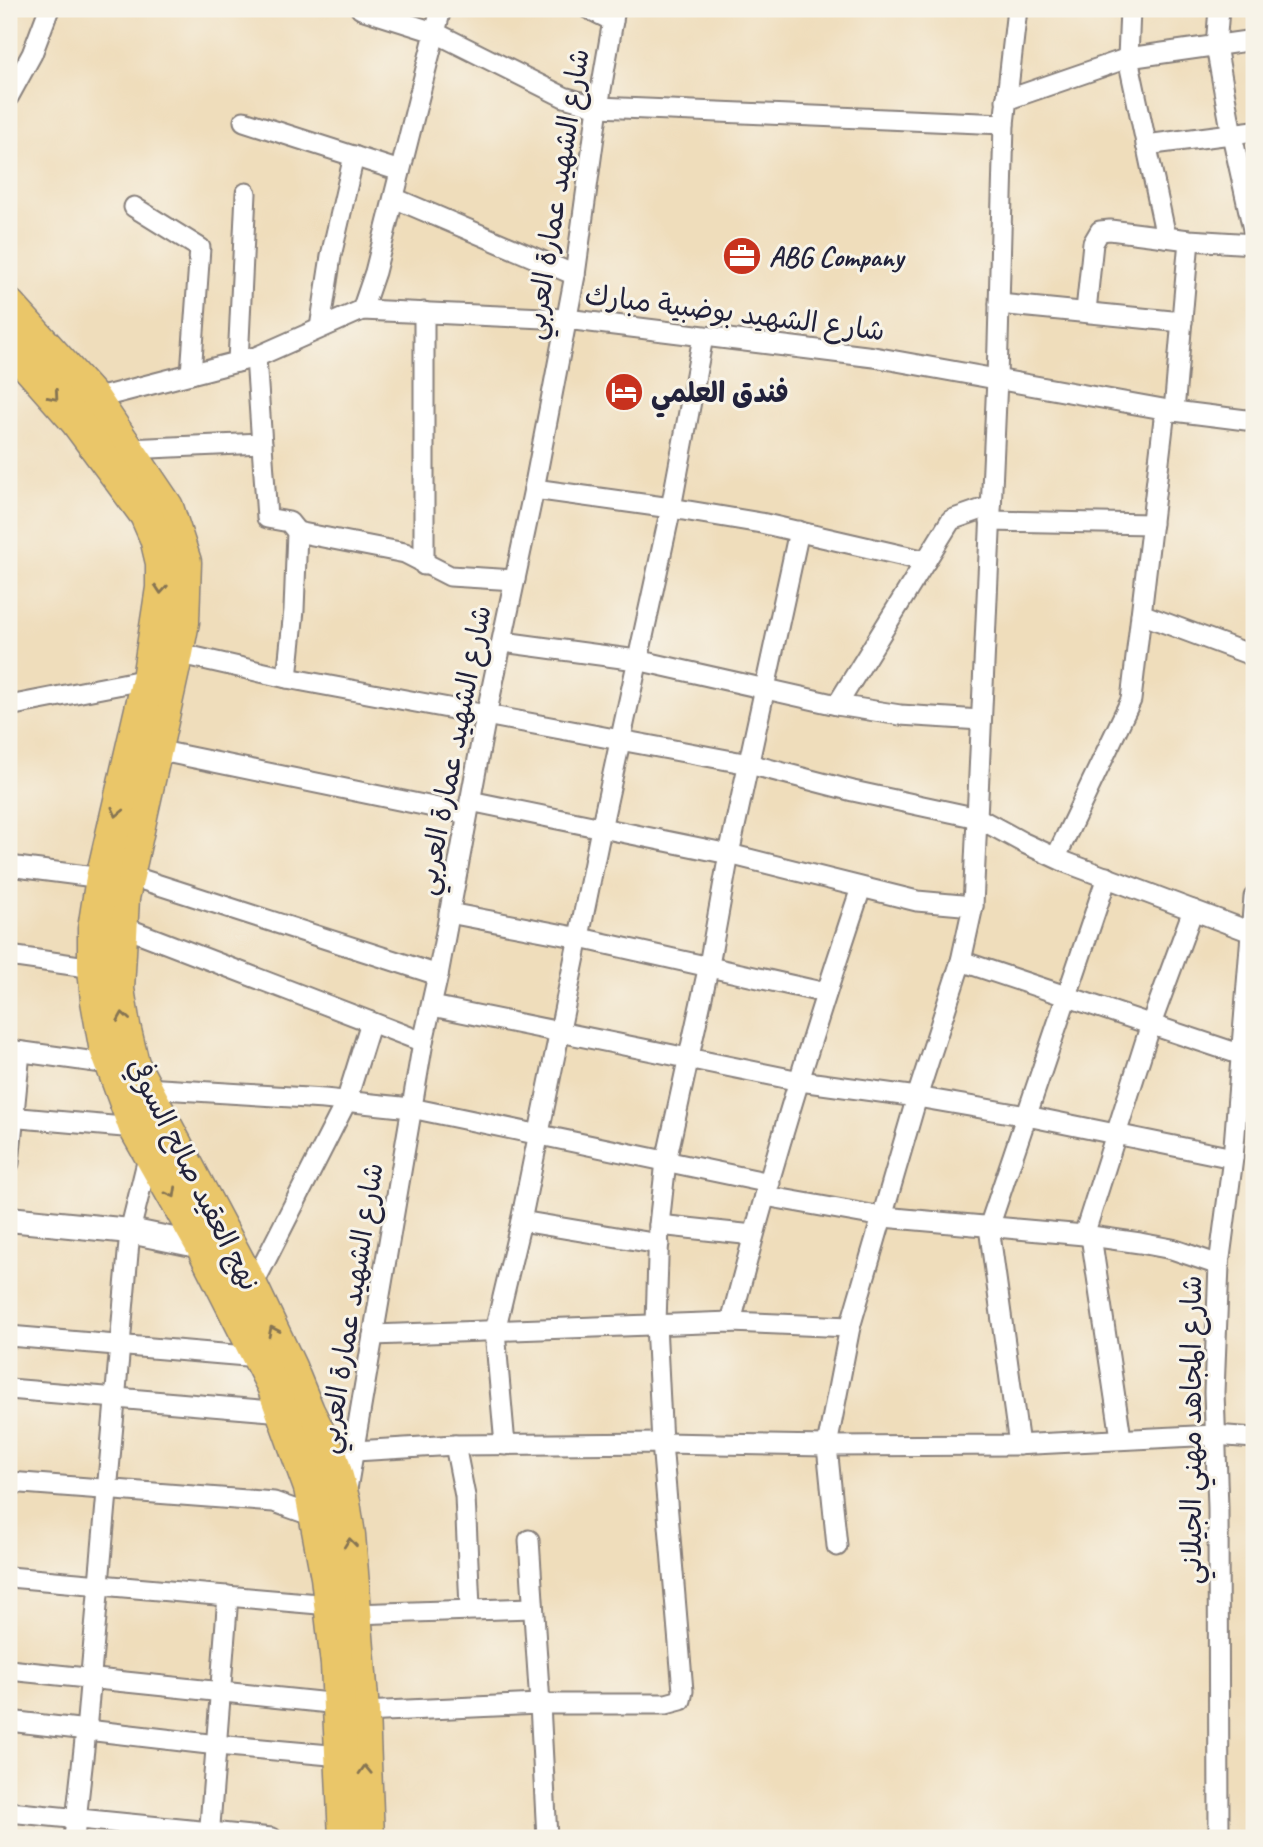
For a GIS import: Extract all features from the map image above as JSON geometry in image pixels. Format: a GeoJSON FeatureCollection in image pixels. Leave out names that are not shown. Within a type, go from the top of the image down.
{"type":"FeatureCollection","features":[{"type":"Feature","properties":{"kind":"main road","name":"نهج العقيد صالح السوفي"},"geometry":{"type":"LineString","coordinates":[[9,305],[94,400],[128,449],[167,507],[185,562],[183,622],[156,750],[115,876],[94,929],[93,968],[110,1064],[142,1141],[202,1246],[258,1357],[283,1412],[313,1502],[342,1610],[351,1708],[368,1838]]}},
{"type":"Feature","properties":{"kind":"main road","name":"نهج العقيد صالح السوفي"},"geometry":{"type":"LineString","coordinates":[[14,357],[77,422],[146,514],[156,538],[162,563],[162,588],[115,876],[121,926],[118,989],[122,1013],[133,1064],[145,1088],[252,1287],[308,1411],[344,1455],[344,1502],[352,1561],[342,1610]]}},
{"type":"Feature","properties":{"kind":"main road"},"geometry":{"type":"LineString","coordinates":[[344,1455],[313,1502],[335,1511],[344,1502]]}},
{"type":"Feature","properties":{"kind":"main road","name":"نهج العقيد صالح السوفي"},"geometry":{"type":"LineString","coordinates":[[345,1838],[341,1756],[351,1708]]}},
{"type":"Feature","properties":{"kind":"street"},"geometry":{"type":"LineString","coordinates":[[9,96],[32,54],[49,9]]}},
{"type":"Feature","properties":{"kind":"street"},"geometry":{"type":"LineString","coordinates":[[361,9],[434,32],[565,97],[598,107],[1004,124]]}},
{"type":"Feature","properties":{"kind":"street"},"geometry":{"type":"LineString","coordinates":[[362,310],[375,272],[441,9]]}},
{"type":"Feature","properties":{"kind":"street"},"geometry":{"type":"LineString","coordinates":[[589,9],[614,15]]}},
{"type":"Feature","properties":{"kind":"street"},"geometry":{"type":"LineString","coordinates":[[837,1546],[827,1447],[850,1327],[917,1097],[961,961],[973,906],[997,379],[1004,124],[1017,9]]}},
{"type":"Feature","properties":{"kind":"street"},"geometry":{"type":"LineString","coordinates":[[1130,9],[1128,58],[1166,237]]}},
{"type":"Feature","properties":{"kind":"street"},"geometry":{"type":"LineString","coordinates":[[1219,9],[1216,46],[1254,234]]}},
{"type":"Feature","properties":{"kind":"street","name":"شارع الشهيد عمارة العربي"},"geometry":{"type":"LineString","coordinates":[[344,1455],[373,1335],[411,1108],[486,716],[534,489],[575,275],[598,107],[614,15]]}},
{"type":"Feature","properties":{"kind":"street"},"geometry":{"type":"LineString","coordinates":[[1006,100],[1128,58],[1254,40]]}},
{"type":"Feature","properties":{"kind":"street"},"geometry":{"type":"LineString","coordinates":[[244,121],[400,171]]}},
{"type":"Feature","properties":{"kind":"street"},"geometry":{"type":"LineString","coordinates":[[1146,145],[1254,131]]}},
{"type":"Feature","properties":{"kind":"street"},"geometry":{"type":"LineString","coordinates":[[320,328],[331,256],[354,156]]}},
{"type":"Feature","properties":{"kind":"street"},"geometry":{"type":"LineString","coordinates":[[246,193],[247,359],[262,443],[267,519],[289,522],[297,532],[405,553],[450,576],[515,580]]}},
{"type":"Feature","properties":{"kind":"street"},"geometry":{"type":"LineString","coordinates":[[394,198],[575,275]]}},
{"type":"Feature","properties":{"kind":"street"},"geometry":{"type":"LineString","coordinates":[[134,207],[200,248],[191,374]]}},
{"type":"Feature","properties":{"kind":"street"},"geometry":{"type":"LineString","coordinates":[[1086,311],[1093,243],[1100,231],[1254,244]]}},
{"type":"Feature","properties":{"kind":"street"},"geometry":{"type":"LineString","coordinates":[[1056,858],[1131,700],[1152,524],[1182,321],[1189,240]]}},
{"type":"Feature","properties":{"kind":"street"},"geometry":{"type":"LineString","coordinates":[[999,304],[1182,321]]}},
{"type":"Feature","properties":{"kind":"street","name":"شارع الشهيد بوضبية مبارك"},"geometry":{"type":"LineString","coordinates":[[94,400],[247,359],[362,310],[566,318],[874,357],[1170,411],[1254,421]]}},
{"type":"Feature","properties":{"kind":"street"},"geometry":{"type":"LineString","coordinates":[[424,312],[424,565]]}},
{"type":"Feature","properties":{"kind":"street"},"geometry":{"type":"LineString","coordinates":[[505,1445],[495,1331],[540,1135],[601,828],[671,508],[703,337]]}},
{"type":"Feature","properties":{"kind":"street"},"geometry":{"type":"LineString","coordinates":[[128,449],[262,443]]}},
{"type":"Feature","properties":{"kind":"street"},"geometry":{"type":"LineString","coordinates":[[534,489],[671,508],[799,531],[926,561]]}},
{"type":"Feature","properties":{"kind":"street"},"geometry":{"type":"LineString","coordinates":[[837,705],[951,520],[991,514],[1152,524]]}},
{"type":"Feature","properties":{"kind":"street"},"geometry":{"type":"LineString","coordinates":[[9,1670],[351,1708],[666,1704],[681,1700],[683,1691],[662,1443],[656,1324],[659,1235],[666,1161],[799,531]]}},
{"type":"Feature","properties":{"kind":"street"},"geometry":{"type":"LineString","coordinates":[[286,678],[294,610],[297,532]]}},
{"type":"Feature","properties":{"kind":"street"},"geometry":{"type":"LineString","coordinates":[[1141,614],[1254,656]]}},
{"type":"Feature","properties":{"kind":"street"},"geometry":{"type":"LineString","coordinates":[[503,642],[637,660],[837,705],[900,715],[981,720]]}},
{"type":"Feature","properties":{"kind":"street"},"geometry":{"type":"LineString","coordinates":[[177,653],[286,678],[749,764],[853,791],[978,818],[1056,858],[1251,932]]}},
{"type":"Feature","properties":{"kind":"street"},"geometry":{"type":"LineString","coordinates":[[9,706],[148,679]]}},
{"type":"Feature","properties":{"kind":"street"},"geometry":{"type":"LineString","coordinates":[[156,750],[469,808],[601,828],[729,854],[917,901],[973,906]]}},
{"type":"Feature","properties":{"kind":"street"},"geometry":{"type":"LineString","coordinates":[[9,866],[115,876],[438,975]]}},
{"type":"Feature","properties":{"kind":"street"},"geometry":{"type":"LineString","coordinates":[[1019,1445],[989,1227],[1107,877]]}},
{"type":"Feature","properties":{"kind":"street"},"geometry":{"type":"LineString","coordinates":[[731,1322],[753,1235],[826,993],[861,888]]}},
{"type":"Feature","properties":{"kind":"street","name":"شارع المجاهد مهني الجيلاني"},"geometry":{"type":"LineString","coordinates":[[1219,1838],[1218,1508],[1214,1392],[1219,1265],[1233,1158],[1254,897]]}},
{"type":"Feature","properties":{"kind":"street"},"geometry":{"type":"LineString","coordinates":[[1121,1438],[1088,1236],[1115,1134],[1151,1024],[1194,910]]}},
{"type":"Feature","properties":{"kind":"street"},"geometry":{"type":"LineString","coordinates":[[449,913],[709,965],[826,993]]}},
{"type":"Feature","properties":{"kind":"street"},"geometry":{"type":"LineString","coordinates":[[121,926],[424,1042]]}},
{"type":"Feature","properties":{"kind":"street"},"geometry":{"type":"LineString","coordinates":[[9,956],[93,968]]}},
{"type":"Feature","properties":{"kind":"street"},"geometry":{"type":"LineString","coordinates":[[961,961],[1242,1055]]}},
{"type":"Feature","properties":{"kind":"street"},"geometry":{"type":"LineString","coordinates":[[432,1006],[800,1081],[1027,1116],[1233,1158]]}},
{"type":"Feature","properties":{"kind":"street"},"geometry":{"type":"LineString","coordinates":[[252,1287],[346,1102],[372,1022]]}},
{"type":"Feature","properties":{"kind":"street"},"geometry":{"type":"LineString","coordinates":[[9,1163],[14,1051],[110,1064]]}},
{"type":"Feature","properties":{"kind":"street"},"geometry":{"type":"LineString","coordinates":[[145,1088],[411,1108],[666,1161],[768,1190],[883,1217],[1088,1236],[1172,1249],[1219,1265]]}},
{"type":"Feature","properties":{"kind":"street"},"geometry":{"type":"LineString","coordinates":[[12,1117],[142,1141],[130,1231],[91,1678],[75,1829]]}},
{"type":"Feature","properties":{"kind":"street"},"geometry":{"type":"LineString","coordinates":[[9,1219],[130,1231],[202,1246]]}},
{"type":"Feature","properties":{"kind":"street"},"geometry":{"type":"LineString","coordinates":[[521,1221],[659,1235],[753,1235]]}},
{"type":"Feature","properties":{"kind":"street"},"geometry":{"type":"LineString","coordinates":[[373,1335],[731,1322],[850,1327]]}},
{"type":"Feature","properties":{"kind":"street"},"geometry":{"type":"LineString","coordinates":[[9,1336],[258,1357]]}},
{"type":"Feature","properties":{"kind":"street"},"geometry":{"type":"LineString","coordinates":[[9,1389],[283,1412]]}},
{"type":"Feature","properties":{"kind":"street"},"geometry":{"type":"LineString","coordinates":[[344,1455],[454,1445],[662,1443],[827,1447],[1019,1445],[1215,1435],[1254,1438]]}},
{"type":"Feature","properties":{"kind":"street"},"geometry":{"type":"LineString","coordinates":[[454,1445],[465,1496],[470,1608]]}},
{"type":"Feature","properties":{"kind":"street"},"geometry":{"type":"LineString","coordinates":[[9,1482],[274,1502],[303,1511],[313,1502]]}},
{"type":"Feature","properties":{"kind":"street"},"geometry":{"type":"LineString","coordinates":[[529,1540],[547,1838]]}},
{"type":"Feature","properties":{"kind":"street"},"geometry":{"type":"LineString","coordinates":[[9,1577],[228,1596],[342,1610],[533,1608]]}},
{"type":"Feature","properties":{"kind":"street"},"geometry":{"type":"LineString","coordinates":[[209,1835],[228,1596]]}},
{"type":"Feature","properties":{"kind":"street"},"geometry":{"type":"LineString","coordinates":[[9,1721],[341,1756]]}},
{"type":"Feature","properties":{"kind":"street"},"geometry":{"type":"LineString","coordinates":[[9,1812],[75,1829],[272,1838]]}},
{"type":"Feature","properties":{"kind":"place","name":"ABG Company"},"geometry":{"type":"Point","coordinates":[742,256]}},
{"type":"Feature","properties":{"kind":"place","name":"فندق العلمي"},"geometry":{"type":"Point","coordinates":[624,392]}}]}
